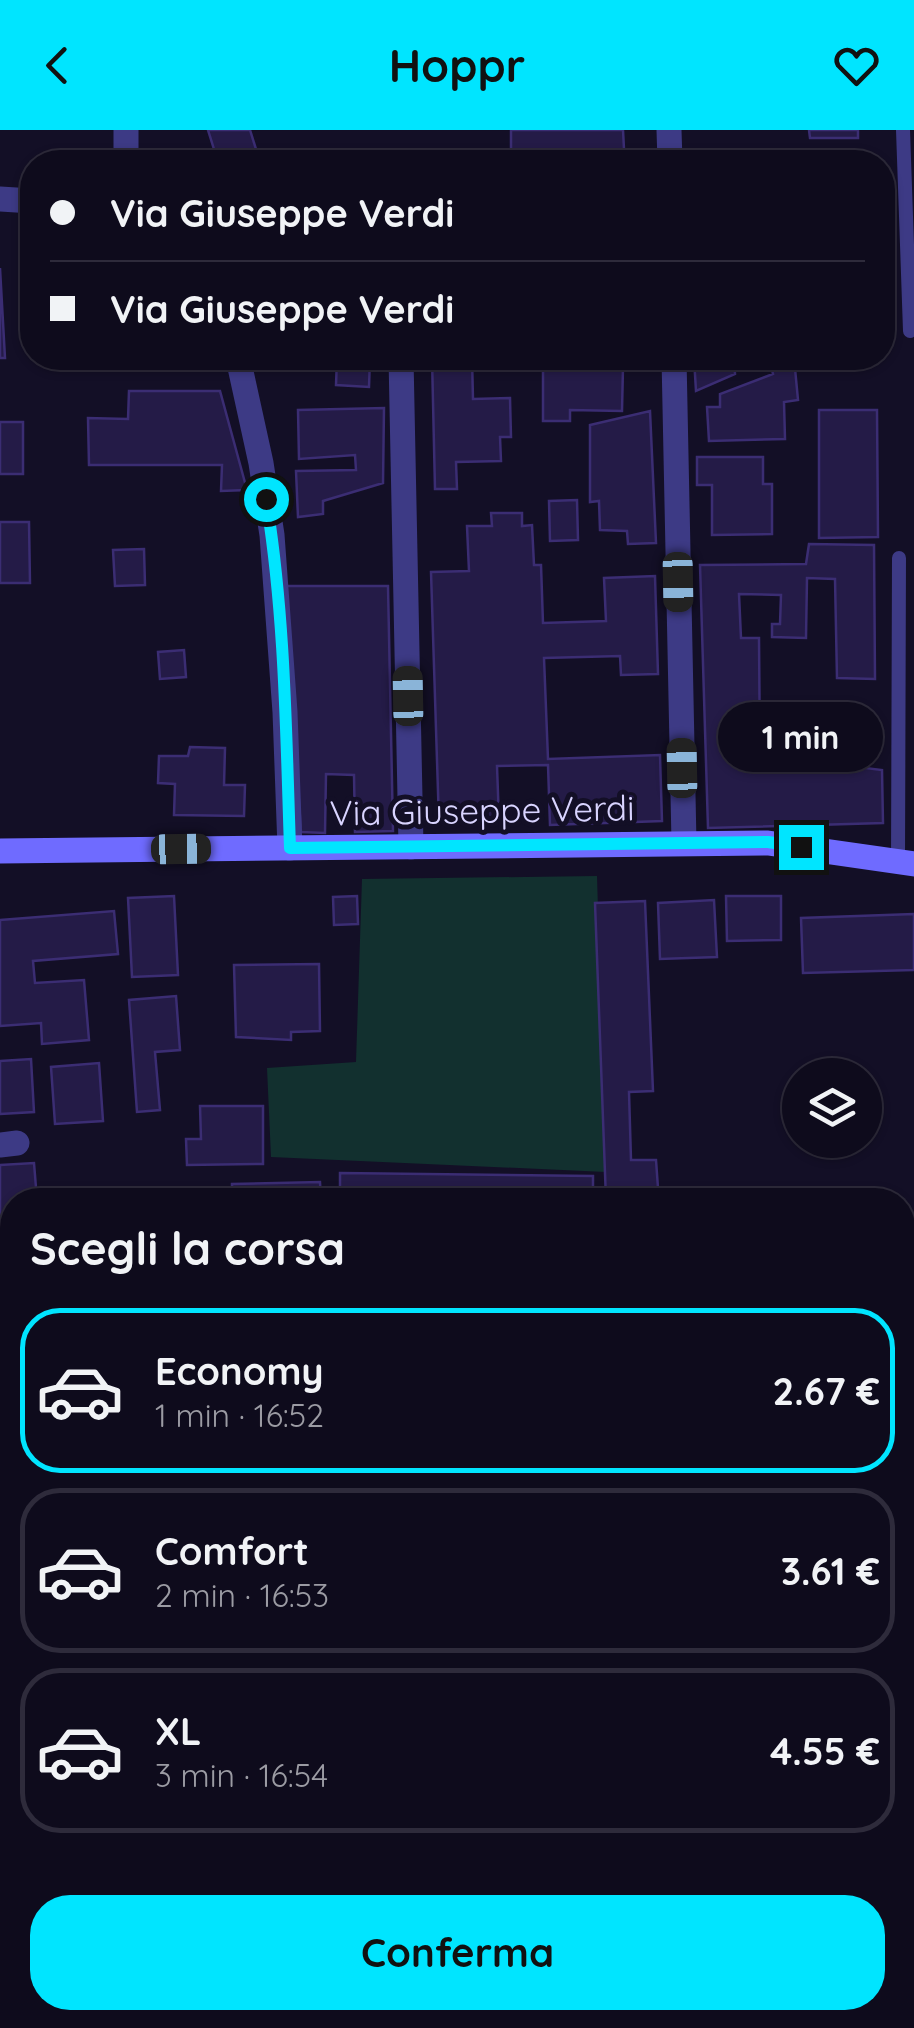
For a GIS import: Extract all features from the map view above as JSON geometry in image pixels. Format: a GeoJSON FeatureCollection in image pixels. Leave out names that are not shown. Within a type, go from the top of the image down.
{"type":"FeatureCollection","features":[{"type":"Feature","properties":{"kind":"street","name":"Via Giuseppe Verdi"},"geometry":{"type":"LineString","coordinates":[[241,370],[272,535],[286,712],[290,848]]}},
{"type":"Feature","properties":{"kind":"street"},"geometry":{"type":"LineString","coordinates":[[401,370],[410,847]]}},
{"type":"Feature","properties":{"kind":"street"},"geometry":{"type":"LineString","coordinates":[[674,370],[684,843]]}},
{"type":"Feature","properties":{"kind":"street","name":"Via Giuseppe Verdi"},"geometry":{"type":"LineString","coordinates":[[0,852],[768,842],[906,863]]}},
{"type":"Feature","properties":{"kind":"lane"},"geometry":{"type":"LineString","coordinates":[[903,130],[910,331]]}},
{"type":"Feature","properties":{"kind":"lane"},"geometry":{"type":"LineString","coordinates":[[899,558],[906,863]]}},
{"type":"Feature","properties":{"kind":"green space"},"geometry":{"type":"Polygon","coordinates":[[[597,876],[606,1172],[271,1157],[267,1068],[356,1062],[362,879],[597,876]]]}},
{"type":"Feature","properties":{"kind":"building"},"geometry":{"type":"Polygon","coordinates":[[[208,130],[250,130],[256,150],[214,150],[208,130]]]}},
{"type":"Feature","properties":{"kind":"building"},"geometry":{"type":"Polygon","coordinates":[[[511,130],[623,130],[624,149],[511,150],[511,130]]]}},
{"type":"Feature","properties":{"kind":"building"},"geometry":{"type":"Polygon","coordinates":[[[809,130],[858,130],[858,138],[810,138],[809,130]]]}},
{"type":"Feature","properties":{"kind":"building"},"geometry":{"type":"Polygon","coordinates":[[[0,268],[5,358],[0,358],[0,268]]]}},
{"type":"Feature","properties":{"kind":"building"},"geometry":{"type":"Polygon","coordinates":[[[337,370],[370,370],[369,387],[336,385],[337,370]]]}},
{"type":"Feature","properties":{"kind":"building"},"geometry":{"type":"Polygon","coordinates":[[[432,370],[472,370],[473,399],[510,398],[511,437],[500,437],[501,461],[456,462],[457,489],[435,489],[432,370]]]}},
{"type":"Feature","properties":{"kind":"building"},"geometry":{"type":"Polygon","coordinates":[[[543,370],[623,370],[622,411],[570,410],[570,421],[543,421],[543,370]]]}},
{"type":"Feature","properties":{"kind":"building"},"geometry":{"type":"Polygon","coordinates":[[[695,370],[735,370],[735,374],[696,391],[695,370]]]}},
{"type":"Feature","properties":{"kind":"building"},"geometry":{"type":"Polygon","coordinates":[[[772,370],[795,370],[798,400],[784,402],[785,439],[709,441],[707,407],[720,407],[720,394],[773,374],[772,370]]]}},
{"type":"Feature","properties":{"kind":"building"},"geometry":{"type":"Polygon","coordinates":[[[129,391],[220,391],[247,490],[221,491],[222,465],[89,465],[88,418],[128,419],[129,391]]]}},
{"type":"Feature","properties":{"kind":"building"},"geometry":{"type":"Polygon","coordinates":[[[384,408],[383,483],[323,501],[323,514],[298,517],[296,471],[356,470],[355,455],[299,459],[298,410],[384,408]]]}},
{"type":"Feature","properties":{"kind":"building"},"geometry":{"type":"Polygon","coordinates":[[[819,410],[877,410],[878,537],[819,538],[819,410]]]}},
{"type":"Feature","properties":{"kind":"building"},"geometry":{"type":"Polygon","coordinates":[[[650,411],[656,543],[628,544],[627,531],[600,530],[599,501],[590,502],[590,425],[650,411]]]}},
{"type":"Feature","properties":{"kind":"building"},"geometry":{"type":"Polygon","coordinates":[[[0,422],[23,422],[23,474],[0,474],[0,422]]]}},
{"type":"Feature","properties":{"kind":"building"},"geometry":{"type":"Polygon","coordinates":[[[697,457],[763,457],[763,484],[772,484],[772,534],[712,535],[712,485],[697,485],[697,457]]]}},
{"type":"Feature","properties":{"kind":"building"},"geometry":{"type":"Polygon","coordinates":[[[577,500],[578,540],[550,541],[549,501],[577,500]]]}},
{"type":"Feature","properties":{"kind":"building"},"geometry":{"type":"Polygon","coordinates":[[[491,513],[522,513],[522,526],[532,525],[534,565],[541,565],[543,623],[606,621],[604,578],[655,576],[658,674],[621,675],[620,656],[544,658],[548,759],[660,755],[662,821],[550,825],[548,765],[497,766],[499,821],[439,823],[431,572],[469,571],[467,526],[492,526],[491,513]]]}},
{"type":"Feature","properties":{"kind":"building"},"geometry":{"type":"Polygon","coordinates":[[[0,522],[29,522],[30,583],[0,583],[0,522]]]}},
{"type":"Feature","properties":{"kind":"building"},"geometry":{"type":"Polygon","coordinates":[[[809,544],[874,545],[875,679],[837,678],[835,579],[807,578],[806,638],[772,637],[772,624],[780,624],[781,595],[739,594],[741,638],[759,638],[760,760],[815,762],[814,750],[864,750],[865,768],[882,770],[883,823],[708,828],[700,565],[806,564],[809,544]]]}},
{"type":"Feature","properties":{"kind":"building"},"geometry":{"type":"Polygon","coordinates":[[[144,549],[145,585],[115,586],[113,550],[144,549]]]}},
{"type":"Feature","properties":{"kind":"building"},"geometry":{"type":"Polygon","coordinates":[[[285,586],[388,586],[393,831],[355,832],[354,775],[326,774],[325,833],[301,832],[285,586]]]}},
{"type":"Feature","properties":{"kind":"building"},"geometry":{"type":"Polygon","coordinates":[[[184,650],[186,677],[160,679],[158,652],[184,650]]]}},
{"type":"Feature","properties":{"kind":"building"},"geometry":{"type":"Polygon","coordinates":[[[190,747],[225,748],[224,785],[245,785],[244,816],[174,815],[175,784],[158,783],[159,756],[188,756],[190,747]]]}},
{"type":"Feature","properties":{"kind":"building"},"geometry":{"type":"Polygon","coordinates":[[[174,896],[178,975],[132,977],[128,898],[174,896]]]}},
{"type":"Feature","properties":{"kind":"building"},"geometry":{"type":"Polygon","coordinates":[[[357,896],[358,924],[334,925],[333,897],[357,896]]]}},
{"type":"Feature","properties":{"kind":"building"},"geometry":{"type":"Polygon","coordinates":[[[726,896],[781,896],[781,940],[727,941],[726,896]]]}},
{"type":"Feature","properties":{"kind":"building"},"geometry":{"type":"Polygon","coordinates":[[[714,900],[717,957],[660,959],[658,903],[714,900]]]}},
{"type":"Feature","properties":{"kind":"building"},"geometry":{"type":"Polygon","coordinates":[[[645,901],[653,1091],[629,1092],[631,1160],[656,1160],[658,1188],[606,1188],[595,903],[645,901]]]}},
{"type":"Feature","properties":{"kind":"building"},"geometry":{"type":"Polygon","coordinates":[[[114,911],[118,954],[33,961],[35,983],[84,980],[89,1040],[42,1044],[41,1023],[0,1026],[0,920],[114,911]]]}},
{"type":"Feature","properties":{"kind":"building"},"geometry":{"type":"Polygon","coordinates":[[[914,914],[914,970],[803,973],[801,918],[914,914]]]}},
{"type":"Feature","properties":{"kind":"building"},"geometry":{"type":"Polygon","coordinates":[[[319,964],[320,1031],[291,1032],[291,1040],[236,1037],[234,965],[319,964]]]}},
{"type":"Feature","properties":{"kind":"building"},"geometry":{"type":"Polygon","coordinates":[[[176,996],[180,1050],[155,1052],[160,1110],[137,1112],[129,1000],[176,996]]]}},
{"type":"Feature","properties":{"kind":"building"},"geometry":{"type":"Polygon","coordinates":[[[31,1059],[34,1112],[0,1114],[0,1061],[31,1059]]]}},
{"type":"Feature","properties":{"kind":"building"},"geometry":{"type":"Polygon","coordinates":[[[99,1063],[103,1121],[55,1124],[51,1067],[99,1063]]]}},
{"type":"Feature","properties":{"kind":"building"},"geometry":{"type":"Polygon","coordinates":[[[200,1106],[263,1106],[263,1164],[187,1165],[186,1139],[201,1139],[200,1106]]]}},
{"type":"Feature","properties":{"kind":"building"},"geometry":{"type":"Polygon","coordinates":[[[34,1163],[36,1188],[0,1188],[0,1165],[34,1163]]]}},
{"type":"Feature","properties":{"kind":"building"},"geometry":{"type":"Polygon","coordinates":[[[340,1173],[593,1176],[593,1188],[340,1188],[340,1173]]]}},
{"type":"Feature","properties":{"kind":"building"},"geometry":{"type":"Polygon","coordinates":[[[320,1182],[320,1188],[232,1188],[232,1184],[320,1182]]]}},
{"type":"Feature","properties":{"kind":"route"},"geometry":{"type":"LineString","coordinates":[[266,499],[286,712],[290,848],[768,842],[801,847]]}}]}
